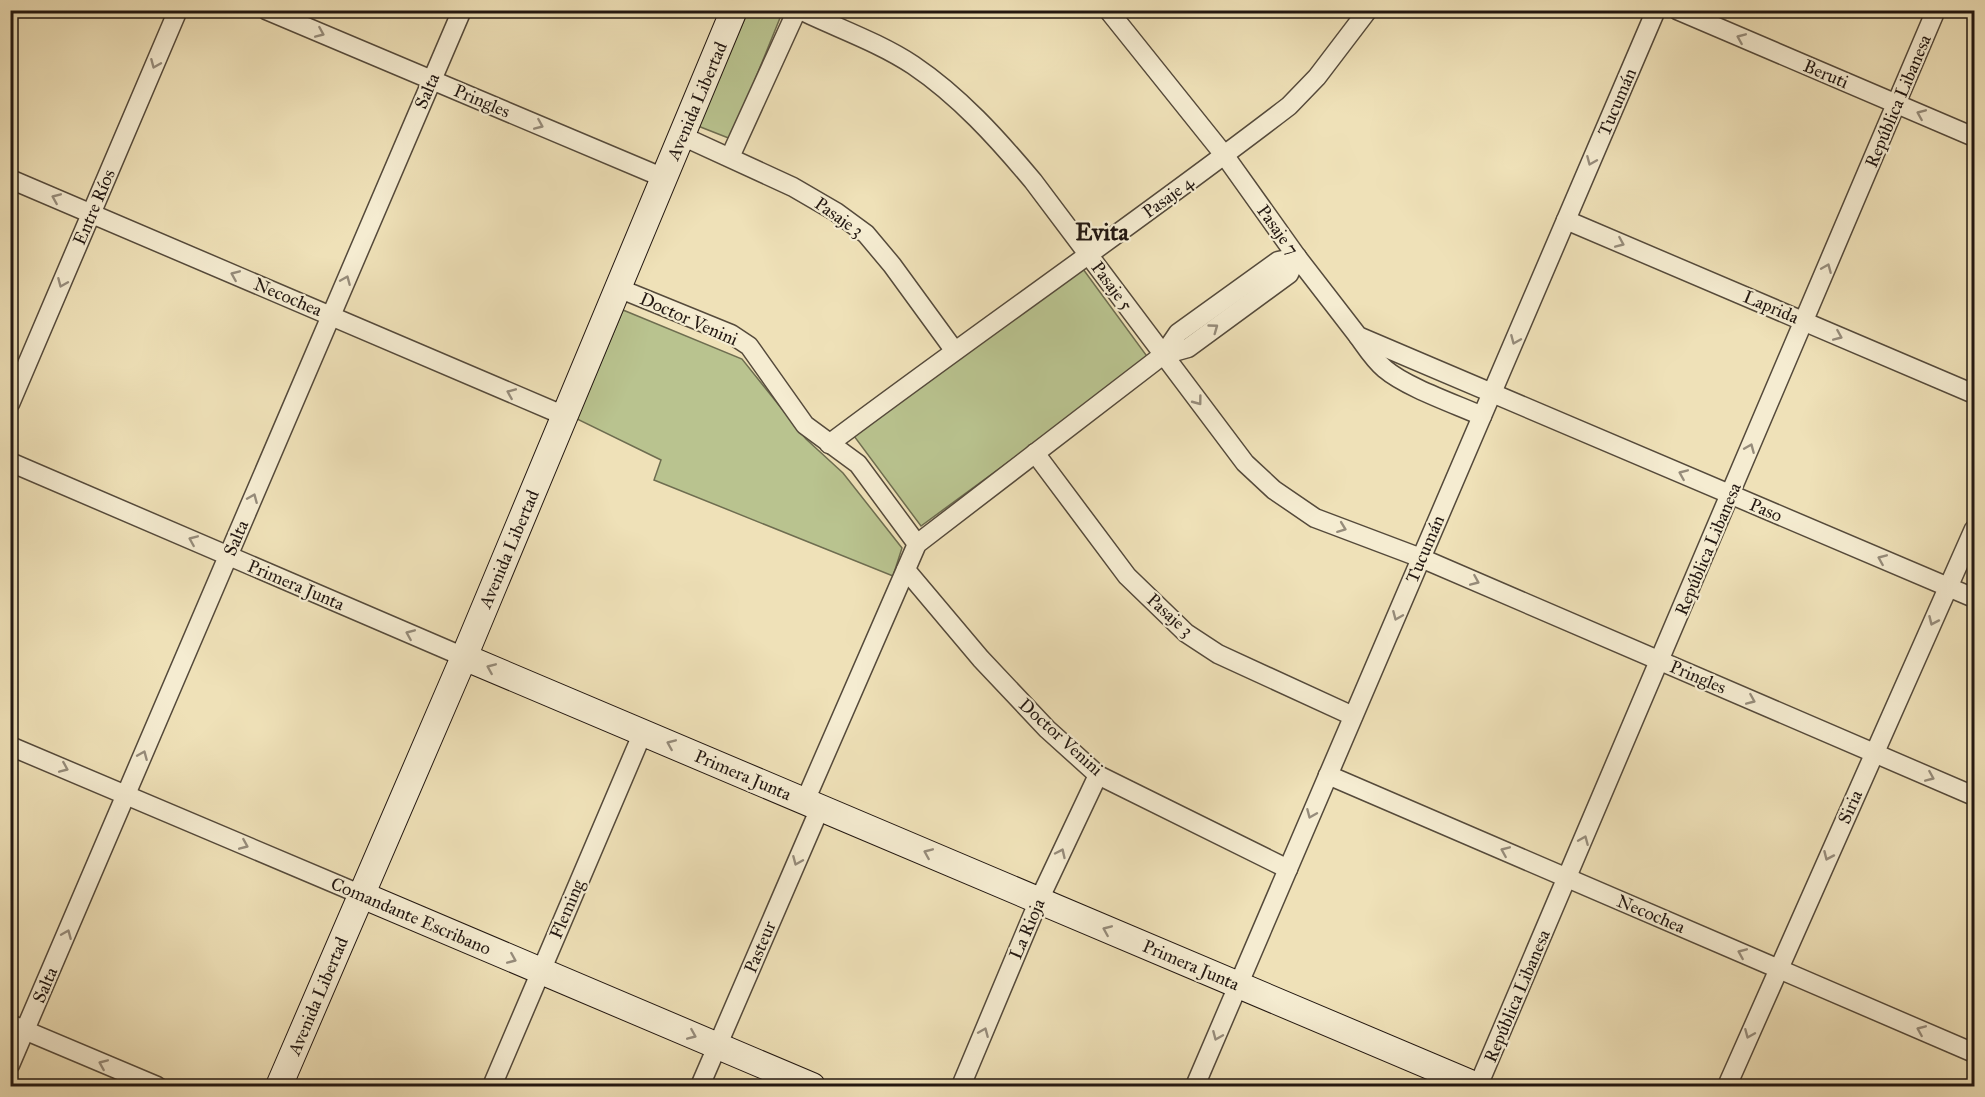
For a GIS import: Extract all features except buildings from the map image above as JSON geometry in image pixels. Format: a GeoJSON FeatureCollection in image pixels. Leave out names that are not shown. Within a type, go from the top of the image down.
{"type":"FeatureCollection","features":[{"type":"Feature","properties":{"kind":"main road","name":"Avenida Libertad"},"geometry":{"type":"LineString","coordinates":[[279,1086],[464,657],[734,10]]}},
{"type":"Feature","properties":{"kind":"main road","name":"Primera Junta"},"geometry":{"type":"LineString","coordinates":[[464,657],[1478,1086]]}},
{"type":"Feature","properties":{"kind":"main road","name":"Comandante Escribano"},"geometry":{"type":"LineString","coordinates":[[362,895],[812,1086]]}},
{"type":"Feature","properties":{"kind":"street","name":"Entre Ríos"},"geometry":{"type":"LineString","coordinates":[[10,404],[178,10]]}},
{"type":"Feature","properties":{"kind":"street","name":"Pringles"},"geometry":{"type":"LineString","coordinates":[[267,10],[664,178]]}},
{"type":"Feature","properties":{"kind":"street","name":"Salta"},"geometry":{"type":"LineString","coordinates":[[10,1065],[18,1027],[126,795],[462,10]]}},
{"type":"Feature","properties":{"kind":"street"},"geometry":{"type":"LineString","coordinates":[[730,157],[799,10]]}},
{"type":"Feature","properties":{"kind":"street","name":"Pasaje 5"},"geometry":{"type":"LineString","coordinates":[[799,10],[912,64],[941,87],[1002,143],[1245,463],[1274,490],[1315,518],[1421,558]]}},
{"type":"Feature","properties":{"kind":"street","name":"Pasaje 4"},"geometry":{"type":"LineString","coordinates":[[829,444],[954,350],[1225,156],[1289,106],[1317,77],[1368,10]]}},
{"type":"Feature","properties":{"kind":"street","name":"Tucumán"},"geometry":{"type":"LineString","coordinates":[[1195,1086],[1656,10]]}},
{"type":"Feature","properties":{"kind":"street","name":"Beruti"},"geometry":{"type":"LineString","coordinates":[[1677,10],[1974,137]]}},
{"type":"Feature","properties":{"kind":"street","name":"República Libanesa"},"geometry":{"type":"LineString","coordinates":[[1478,1086],[1936,10]]}},
{"type":"Feature","properties":{"kind":"street","name":"Pasaje 7"},"geometry":{"type":"LineString","coordinates":[[1113,12],[1225,156],[1297,257],[1358,336],[1492,393]]}},
{"type":"Feature","properties":{"kind":"street","name":"Pasaje 3"},"geometry":{"type":"LineString","coordinates":[[682,136],[793,187],[836,212],[866,234],[892,265],[954,350]]}},
{"type":"Feature","properties":{"kind":"street","name":"Necochea"},"geometry":{"type":"LineString","coordinates":[[10,178],[565,416]]}},
{"type":"Feature","properties":{"kind":"street","name":"Laprida"},"geometry":{"type":"LineString","coordinates":[[1566,220],[1974,394]]}},
{"type":"Feature","properties":{"kind":"street"},"geometry":{"type":"LineString","coordinates":[[918,544],[1163,355],[1178,333],[1278,261],[1297,257]]}},
{"type":"Feature","properties":{"kind":"street","name":"Doctor Venini"},"geometry":{"type":"LineString","coordinates":[[618,288],[731,334],[749,346],[805,425],[858,464],[918,544]]}},
{"type":"Feature","properties":{"kind":"street"},"geometry":{"type":"LineString","coordinates":[[1358,336],[1386,370],[1412,385],[1482,416]]}},
{"type":"Feature","properties":{"kind":"street","name":"Paso"},"geometry":{"type":"LineString","coordinates":[[1492,393],[1974,598]]}},
{"type":"Feature","properties":{"kind":"street","name":"Pasaje 3"},"geometry":{"type":"LineString","coordinates":[[1035,453],[1127,576],[1186,633],[1218,654],[1353,716]]}},
{"type":"Feature","properties":{"kind":"street","name":"Primera Junta"},"geometry":{"type":"LineString","coordinates":[[10,462],[464,657]]}},
{"type":"Feature","properties":{"kind":"street","name":"Siria"},"geometry":{"type":"LineString","coordinates":[[1727,1086],[1974,529]]}},
{"type":"Feature","properties":{"kind":"street","name":"Pasteur"},"geometry":{"type":"LineString","coordinates":[[700,1086],[918,544]]}},
{"type":"Feature","properties":{"kind":"street","name":"Pringles"},"geometry":{"type":"LineString","coordinates":[[1421,558],[1974,796]]}},
{"type":"Feature","properties":{"kind":"street","name":"Doctor Venini"},"geometry":{"type":"LineString","coordinates":[[906,570],[981,659],[1047,729],[1098,775],[1288,869]]}},
{"type":"Feature","properties":{"kind":"street","name":"Fleming"},"geometry":{"type":"LineString","coordinates":[[492,1086],[643,732]]}},
{"type":"Feature","properties":{"kind":"street","name":"Comandante Escribano"},"geometry":{"type":"LineString","coordinates":[[10,746],[362,895]]}},
{"type":"Feature","properties":{"kind":"street","name":"La Rioja"},"geometry":{"type":"LineString","coordinates":[[961,1086],[1039,900],[1098,775]]}},
{"type":"Feature","properties":{"kind":"street","name":"Necochea"},"geometry":{"type":"LineString","coordinates":[[1328,775],[1974,1053]]}},
{"type":"Feature","properties":{"kind":"street"},"geometry":{"type":"LineString","coordinates":[[18,1027],[157,1086]]}},
{"type":"Feature","properties":{"kind":"green space"},"geometry":{"type":"Polygon","coordinates":[[[748,11],[782,13],[731,139],[698,126],[748,11]]]}},
{"type":"Feature","properties":{"kind":"green space"},"geometry":{"type":"Polygon","coordinates":[[[1083,269],[1149,359],[921,526],[854,436],[1083,269]]]}},
{"type":"Feature","properties":{"kind":"green space"},"geometry":{"type":"Polygon","coordinates":[[[623,310],[742,359],[806,439],[843,473],[902,548],[893,576],[654,480],[661,460],[577,419],[623,310]]]}},
{"type":"Feature","properties":{"kind":"district","name":"Evita"},"geometry":{"type":"Point","coordinates":[1102,232]}}]}
